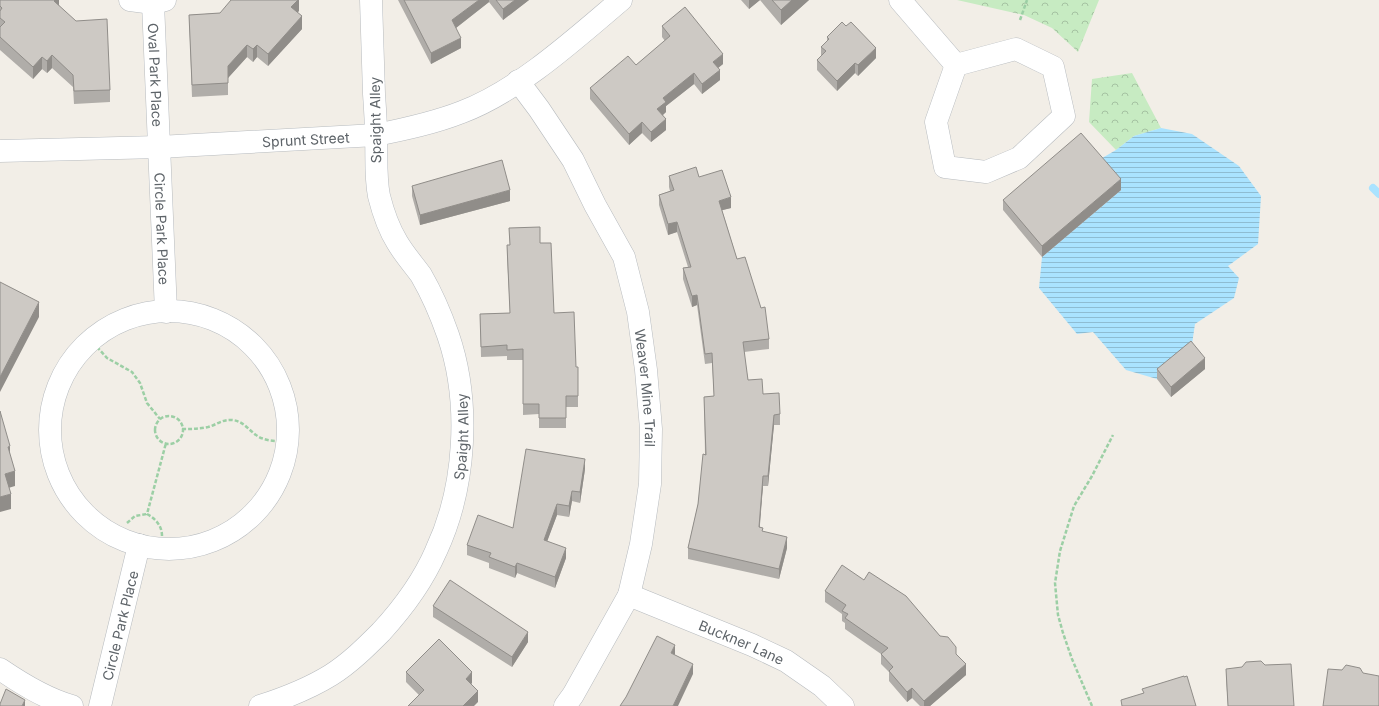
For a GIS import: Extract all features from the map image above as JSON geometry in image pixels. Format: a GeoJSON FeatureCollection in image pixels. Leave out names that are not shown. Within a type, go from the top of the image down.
{"type":"FeatureCollection","features":[{"type":"Feature","properties":{"kind":"street","name":"Oval Park Place"},"geometry":{"type":"LineString","coordinates":[[130,0],[159,2],[159,147]]}},
{"type":"Feature","properties":{"kind":"street","name":"Spaight Alley"},"geometry":{"type":"LineString","coordinates":[[260,706],[296,693],[332,674],[366,647],[393,618],[420,582],[437,550],[449,515],[459,476],[463,442],[462,416],[458,372],[448,336],[435,303],[421,276],[396,241],[386,218],[379,196],[376,169],[371,0]]}},
{"type":"Feature","properties":{"kind":"street","name":"Sprunt Street"},"geometry":{"type":"LineString","coordinates":[[0,151],[159,147],[376,135],[408,129],[463,112],[492,98],[518,82],[547,61],[621,0]]}},
{"type":"Feature","properties":{"kind":"street"},"geometry":{"type":"LineString","coordinates":[[900,0],[956,65]]}},
{"type":"Feature","properties":{"kind":"street"},"geometry":{"type":"LineString","coordinates":[[1016,49],[1053,67],[1064,116],[1019,158],[986,172],[945,167],[936,122],[956,65],[1016,49]]}},
{"type":"Feature","properties":{"kind":"street","name":"Weaver Mine Trail"},"geometry":{"type":"LineString","coordinates":[[518,82],[539,109],[573,160],[595,205],[624,257],[638,312],[646,370],[651,429],[650,484],[640,544],[629,595],[573,695],[565,706]]}},
{"type":"Feature","properties":{"kind":"street","name":"Circle Park Place"},"geometry":{"type":"LineString","coordinates":[[159,147],[166,312]]}},
{"type":"Feature","properties":{"kind":"street"},"geometry":{"type":"LineString","coordinates":[[166,312],[182,312],[214,320],[242,336],[254,347],[265,359],[281,388],[286,403],[288,443],[281,470],[274,488],[250,517],[235,529],[206,542],[181,548],[160,549],[121,540],[104,530],[89,518],[77,505],[59,474],[53,456],[51,420],[54,402],[60,385],[80,350],[91,339],[113,325],[127,319],[152,313],[166,312]]}},
{"type":"Feature","properties":{"kind":"street","name":"Circle Park Place"},"geometry":{"type":"LineString","coordinates":[[100,706],[139,545]]}},
{"type":"Feature","properties":{"kind":"street","name":"Buckner Lane"},"geometry":{"type":"LineString","coordinates":[[629,595],[752,645],[786,661],[822,686],[843,706]]}},
{"type":"Feature","properties":{"kind":"street"},"geometry":{"type":"LineString","coordinates":[[0,669],[37,691],[72,706]]}},
{"type":"Feature","properties":{"kind":"path"},"geometry":{"type":"LineString","coordinates":[[1020,20],[1027,0]]}},
{"type":"Feature","properties":{"kind":"path"},"geometry":{"type":"LineString","coordinates":[[97,346],[108,358],[130,370],[136,376],[148,403],[160,419]]}},
{"type":"Feature","properties":{"kind":"path"},"geometry":{"type":"LineString","coordinates":[[164,417],[175,417],[182,424],[182,434],[178,440],[170,444],[157,438],[155,428],[160,419],[164,417]]}},
{"type":"Feature","properties":{"kind":"path"},"geometry":{"type":"LineString","coordinates":[[182,429],[198,429],[209,427],[226,420],[232,420],[239,421],[261,438],[277,441]]}},
{"type":"Feature","properties":{"kind":"path"},"geometry":{"type":"LineString","coordinates":[[1092,706],[1072,659],[1063,633],[1055,599],[1055,583],[1060,551],[1074,506],[1092,476],[1113,435]]}},
{"type":"Feature","properties":{"kind":"path"},"geometry":{"type":"LineString","coordinates":[[147,514],[166,443]]}},
{"type":"Feature","properties":{"kind":"path"},"geometry":{"type":"LineString","coordinates":[[124,528],[135,516],[147,514],[159,524],[162,537]]}},
{"type":"Feature","properties":{"kind":"green space"},"geometry":{"type":"Polygon","coordinates":[[[957,0],[1099,0],[1078,52],[1052,28],[1024,15],[957,0]]]}},
{"type":"Feature","properties":{"kind":"green space"},"geometry":{"type":"Polygon","coordinates":[[[1132,73],[1161,128],[1134,136],[1116,150],[1089,122],[1092,79],[1132,73]]]}},
{"type":"Feature","properties":{"kind":"water"},"geometry":{"type":"Polygon","coordinates":[[[1161,128],[1192,134],[1239,166],[1261,196],[1258,244],[1228,266],[1239,278],[1234,298],[1195,324],[1191,351],[1157,379],[1126,370],[1093,332],[1077,334],[1039,288],[1042,257],[1121,190],[1097,161],[1116,150],[1134,136],[1161,128]]]}},
{"type":"Feature","properties":{"kind":"building"},"geometry":{"type":"Polygon","coordinates":[[[0,0],[55,0],[54,1],[76,21],[107,19],[110,90],[74,91],[73,75],[52,55],[47,61],[42,57],[33,67],[0,37],[0,27],[5,22],[0,18],[0,11],[2,8],[0,6],[0,0]]]}},
{"type":"Feature","properties":{"kind":"building"},"geometry":{"type":"Polygon","coordinates":[[[231,0],[298,0],[291,7],[302,16],[268,54],[257,45],[253,49],[247,45],[228,66],[228,83],[192,85],[189,15],[220,13],[231,0]]]}},
{"type":"Feature","properties":{"kind":"building"},"geometry":{"type":"Polygon","coordinates":[[[404,0],[479,0],[452,20],[461,38],[431,53],[404,0]]]}},
{"type":"Feature","properties":{"kind":"building"},"geometry":{"type":"Polygon","coordinates":[[[496,0],[515,0],[503,9],[496,0]]]}},
{"type":"Feature","properties":{"kind":"building"},"geometry":{"type":"Polygon","coordinates":[[[772,0],[792,0],[781,10],[772,0]]]}},
{"type":"Feature","properties":{"kind":"building"},"geometry":{"type":"Polygon","coordinates":[[[685,7],[723,54],[713,62],[720,70],[702,84],[694,73],[663,98],[666,102],[657,109],[666,119],[651,132],[642,122],[629,134],[590,88],[628,56],[636,65],[670,36],[662,26],[685,7]]]}},
{"type":"Feature","properties":{"kind":"building"},"geometry":{"type":"Polygon","coordinates":[[[842,22],[846,26],[851,22],[876,48],[858,65],[855,63],[837,81],[817,60],[826,51],[821,47],[829,39],[827,37],[842,22]]]}},
{"type":"Feature","properties":{"kind":"building"},"geometry":{"type":"Polygon","coordinates":[[[1081,133],[1121,179],[1042,246],[1003,200],[1081,133]]]}},
{"type":"Feature","properties":{"kind":"building"},"geometry":{"type":"Polygon","coordinates":[[[502,160],[510,190],[420,215],[412,186],[502,160]]]}},
{"type":"Feature","properties":{"kind":"building"},"geometry":{"type":"Polygon","coordinates":[[[696,167],[699,177],[722,170],[731,197],[719,201],[737,259],[745,257],[761,308],[765,307],[769,339],[743,342],[748,380],[762,379],[763,394],[779,393],[780,414],[774,415],[768,476],[763,476],[759,527],[763,528],[762,531],[787,537],[779,569],[688,548],[698,504],[703,454],[706,455],[704,397],[714,396],[712,353],[705,354],[697,295],[692,296],[683,268],[691,267],[677,222],[668,224],[659,195],[674,190],[669,176],[696,167]]]}},
{"type":"Feature","properties":{"kind":"building"},"geometry":{"type":"Polygon","coordinates":[[[540,227],[540,243],[551,243],[554,313],[574,312],[576,367],[578,367],[578,396],[566,396],[566,418],[539,418],[539,404],[523,404],[523,349],[507,350],[507,345],[481,347],[480,314],[510,313],[507,245],[510,245],[509,228],[540,227]]]}},
{"type":"Feature","properties":{"kind":"building"},"geometry":{"type":"Polygon","coordinates":[[[0,282],[39,302],[0,377],[0,282]]]}},
{"type":"Feature","properties":{"kind":"building"},"geometry":{"type":"Polygon","coordinates":[[[1191,341],[1205,358],[1171,387],[1157,369],[1191,341]]]}},
{"type":"Feature","properties":{"kind":"building"},"geometry":{"type":"Polygon","coordinates":[[[0,411],[10,446],[8,447],[15,471],[5,474],[11,494],[0,497],[0,411]]]}},
{"type":"Feature","properties":{"kind":"building"},"geometry":{"type":"Polygon","coordinates":[[[526,449],[585,459],[580,492],[572,491],[569,506],[557,504],[544,540],[566,548],[555,577],[517,563],[515,567],[489,557],[491,553],[467,545],[478,515],[513,528],[526,449]]]}},
{"type":"Feature","properties":{"kind":"building"},"geometry":{"type":"Polygon","coordinates":[[[842,565],[864,580],[869,572],[906,596],[940,636],[948,637],[956,647],[956,654],[966,664],[924,701],[912,688],[907,692],[889,671],[893,667],[881,654],[888,648],[845,618],[848,614],[842,611],[846,605],[825,591],[842,565]]]}},
{"type":"Feature","properties":{"kind":"building"},"geometry":{"type":"Polygon","coordinates":[[[450,580],[528,632],[512,657],[433,606],[450,580]]]}},
{"type":"Feature","properties":{"kind":"building"},"geometry":{"type":"Polygon","coordinates":[[[657,636],[675,645],[671,653],[693,664],[673,706],[620,706],[626,697],[657,636]]]}},
{"type":"Feature","properties":{"kind":"building"},"geometry":{"type":"Polygon","coordinates":[[[439,639],[472,672],[466,679],[478,691],[463,706],[408,706],[424,690],[406,672],[439,639]]]}},
{"type":"Feature","properties":{"kind":"building"},"geometry":{"type":"Polygon","coordinates":[[[1261,661],[1265,665],[1291,664],[1294,706],[1228,706],[1226,669],[1242,667],[1246,662],[1261,661]]]}},
{"type":"Feature","properties":{"kind":"building"},"geometry":{"type":"Polygon","coordinates":[[[1346,665],[1360,668],[1363,673],[1379,676],[1379,706],[1323,706],[1328,669],[1342,670],[1346,665]]]}},
{"type":"Feature","properties":{"kind":"building"},"geometry":{"type":"Polygon","coordinates":[[[1187,676],[1196,706],[1122,706],[1121,700],[1144,693],[1142,689],[1187,676]]]}},
{"type":"Feature","properties":{"kind":"building"},"geometry":{"type":"Polygon","coordinates":[[[6,689],[25,700],[22,706],[0,706],[6,689]]]}},
{"type":"Feature","properties":{"kind":"waterway"},"geometry":{"type":"LineString","coordinates":[[1373,188],[1379,194]]}}]}
